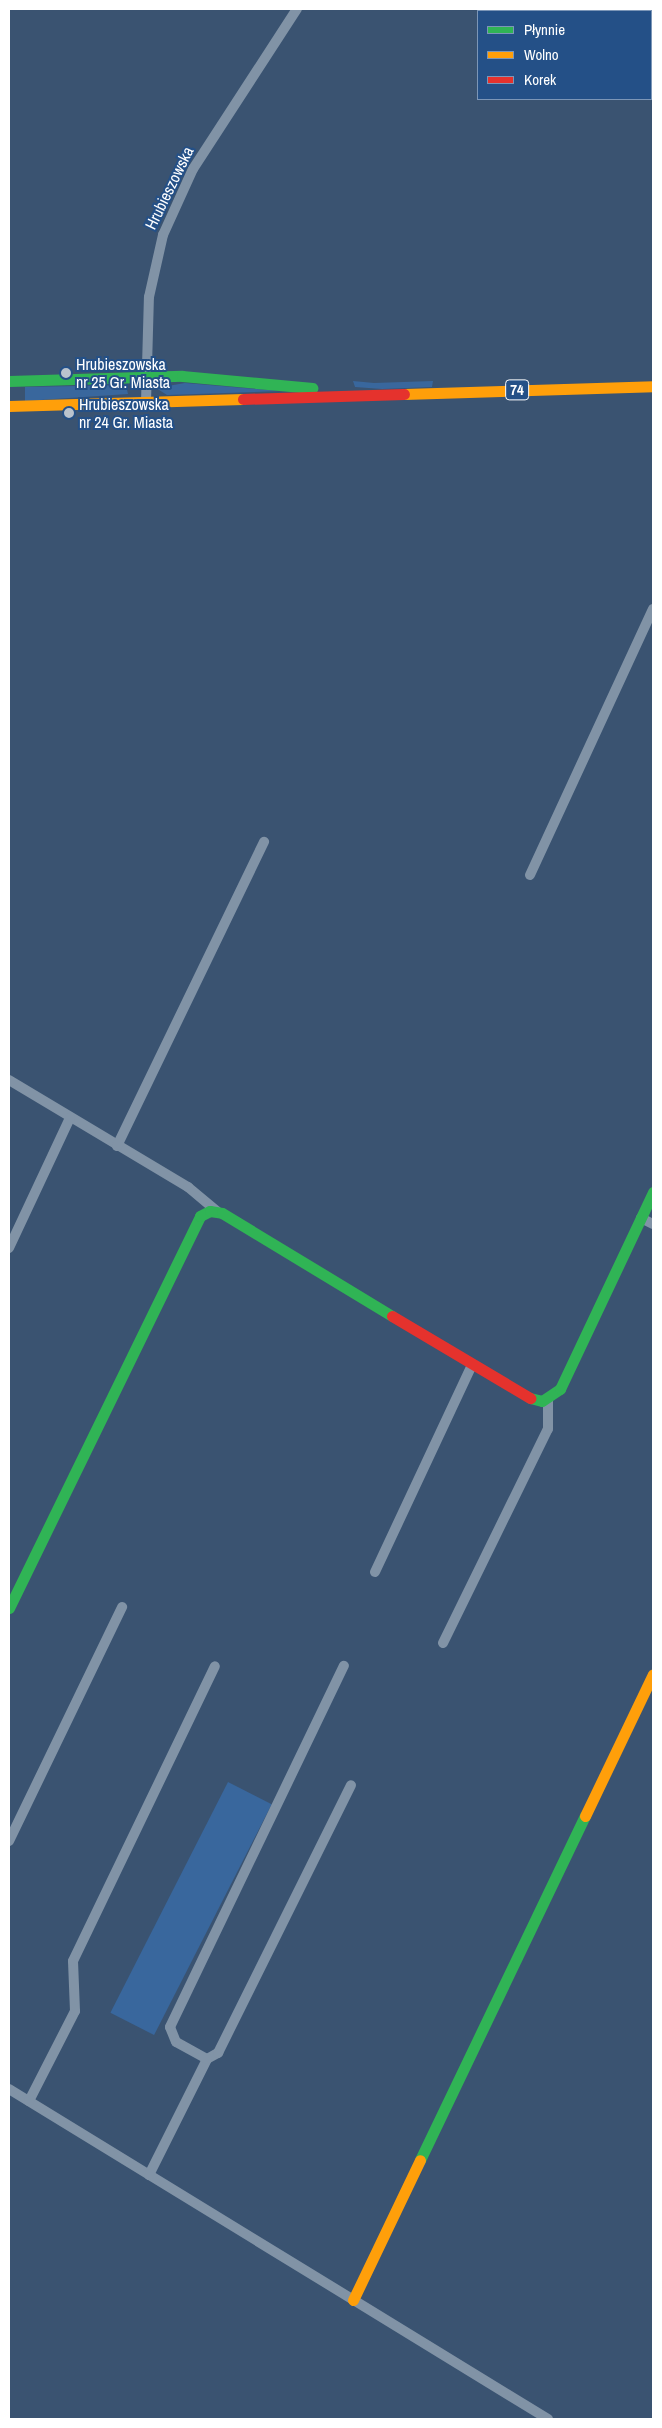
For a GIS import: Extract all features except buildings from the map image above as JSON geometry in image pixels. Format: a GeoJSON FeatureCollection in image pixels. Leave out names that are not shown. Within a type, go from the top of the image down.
{"type":"FeatureCollection","features":[{"type":"Feature","properties":{"kind":"street","name":"Hrubieszowska"},"geometry":{"type":"LineString","coordinates":[[152,401],[149,297],[163,235],[193,169],[297,9]]}},
{"type":"Feature","properties":{"kind":"street","name":"74"},"geometry":{"type":"LineString","coordinates":[[9,381],[151,377],[381,394]]}},
{"type":"Feature","properties":{"kind":"street","name":"74"},"geometry":{"type":"LineString","coordinates":[[9,406],[653,386]]}},
{"type":"Feature","properties":{"kind":"street"},"geometry":{"type":"LineString","coordinates":[[530,875],[653,609]]}},
{"type":"Feature","properties":{"kind":"street"},"geometry":{"type":"LineString","coordinates":[[117,1146],[264,842]]}},
{"type":"Feature","properties":{"kind":"street"},"geometry":{"type":"LineString","coordinates":[[9,1080],[188,1187],[217,1211],[528,1399],[548,1400],[560,1389],[653,1192]]}},
{"type":"Feature","properties":{"kind":"street"},"geometry":{"type":"LineString","coordinates":[[9,1248],[70,1118]]}},
{"type":"Feature","properties":{"kind":"street"},"geometry":{"type":"LineString","coordinates":[[9,1608],[191,1227],[200,1216],[217,1211]]}},
{"type":"Feature","properties":{"kind":"street"},"geometry":{"type":"LineString","coordinates":[[641,1218],[653,1224]]}},
{"type":"Feature","properties":{"kind":"street"},"geometry":{"type":"LineString","coordinates":[[375,1572],[472,1365]]}},
{"type":"Feature","properties":{"kind":"street"},"geometry":{"type":"LineString","coordinates":[[443,1643],[548,1429],[548,1400]]}},
{"type":"Feature","properties":{"kind":"street"},"geometry":{"type":"LineString","coordinates":[[9,1841],[122,1607]]}},
{"type":"Feature","properties":{"kind":"street"},"geometry":{"type":"LineString","coordinates":[[29,2101],[75,2011],[72,1962],[215,1666]]}},
{"type":"Feature","properties":{"kind":"street"},"geometry":{"type":"LineString","coordinates":[[207,2059],[176,2042],[170,2027],[344,1666]]}},
{"type":"Feature","properties":{"kind":"street"},"geometry":{"type":"LineString","coordinates":[[352,2300],[653,1674]]}},
{"type":"Feature","properties":{"kind":"street"},"geometry":{"type":"LineString","coordinates":[[149,2175],[207,2059],[218,2053],[351,1785]]}},
{"type":"Feature","properties":{"kind":"street"},"geometry":{"type":"LineString","coordinates":[[9,2089],[548,2419]]}},
{"type":"Feature","properties":{"kind":"shaded area"},"geometry":{"type":"Polygon","coordinates":[[[353,381],[374,383],[433,381],[432,387],[382,389],[355,387],[353,381]]]}},
{"type":"Feature","properties":{"kind":"shaded area"},"geometry":{"type":"Polygon","coordinates":[[[185,383],[281,391],[167,395],[156,388],[185,383]]]}},
{"type":"Feature","properties":{"kind":"shaded area"},"geometry":{"type":"Polygon","coordinates":[[[126,385],[128,394],[25,401],[25,387],[126,385]]]}},
{"type":"Feature","properties":{"kind":"shaded area"},"geometry":{"type":"Polygon","coordinates":[[[228,1782],[272,1804],[154,2035],[110,2013],[228,1782]]]}},
{"type":"Feature","properties":{"kind":"traffic: fast"},"geometry":{"type":"LineString","coordinates":[[9,381],[182,376],[312,388]]}},
{"type":"Feature","properties":{"kind":"traffic: fast"},"geometry":{"type":"LineString","coordinates":[[530,1398],[542,1401],[560,1389],[653,1192]]}},
{"type":"Feature","properties":{"kind":"traffic: fast"},"geometry":{"type":"LineString","coordinates":[[9,1608],[200,1216],[210,1211],[222,1213],[392,1316]]}},
{"type":"Feature","properties":{"kind":"traffic: fast"},"geometry":{"type":"LineString","coordinates":[[420,2160],[585,1816]]}},
{"type":"Feature","properties":{"kind":"traffic: slow"},"geometry":{"type":"LineString","coordinates":[[404,394],[653,386]]}},
{"type":"Feature","properties":{"kind":"traffic: slow"},"geometry":{"type":"LineString","coordinates":[[9,406],[243,399]]}},
{"type":"Feature","properties":{"kind":"traffic: slow"},"geometry":{"type":"LineString","coordinates":[[585,1816],[653,1674]]}},
{"type":"Feature","properties":{"kind":"traffic: slow"},"geometry":{"type":"LineString","coordinates":[[353,2300],[420,2160]]}},
{"type":"Feature","properties":{"kind":"traffic: jam"},"geometry":{"type":"LineString","coordinates":[[243,399],[404,394]]}},
{"type":"Feature","properties":{"kind":"traffic: jam"},"geometry":{"type":"LineString","coordinates":[[392,1316],[530,1398]]}},
{"type":"Feature","properties":{"kind":"place","name":"Hrubieszowska nr 25 Gr. Miasta"},"geometry":{"type":"Point","coordinates":[66,373]}},
{"type":"Feature","properties":{"kind":"place","name":"Hrubieszowska nr 24 Gr. Miasta"},"geometry":{"type":"Point","coordinates":[69,413]}}]}
